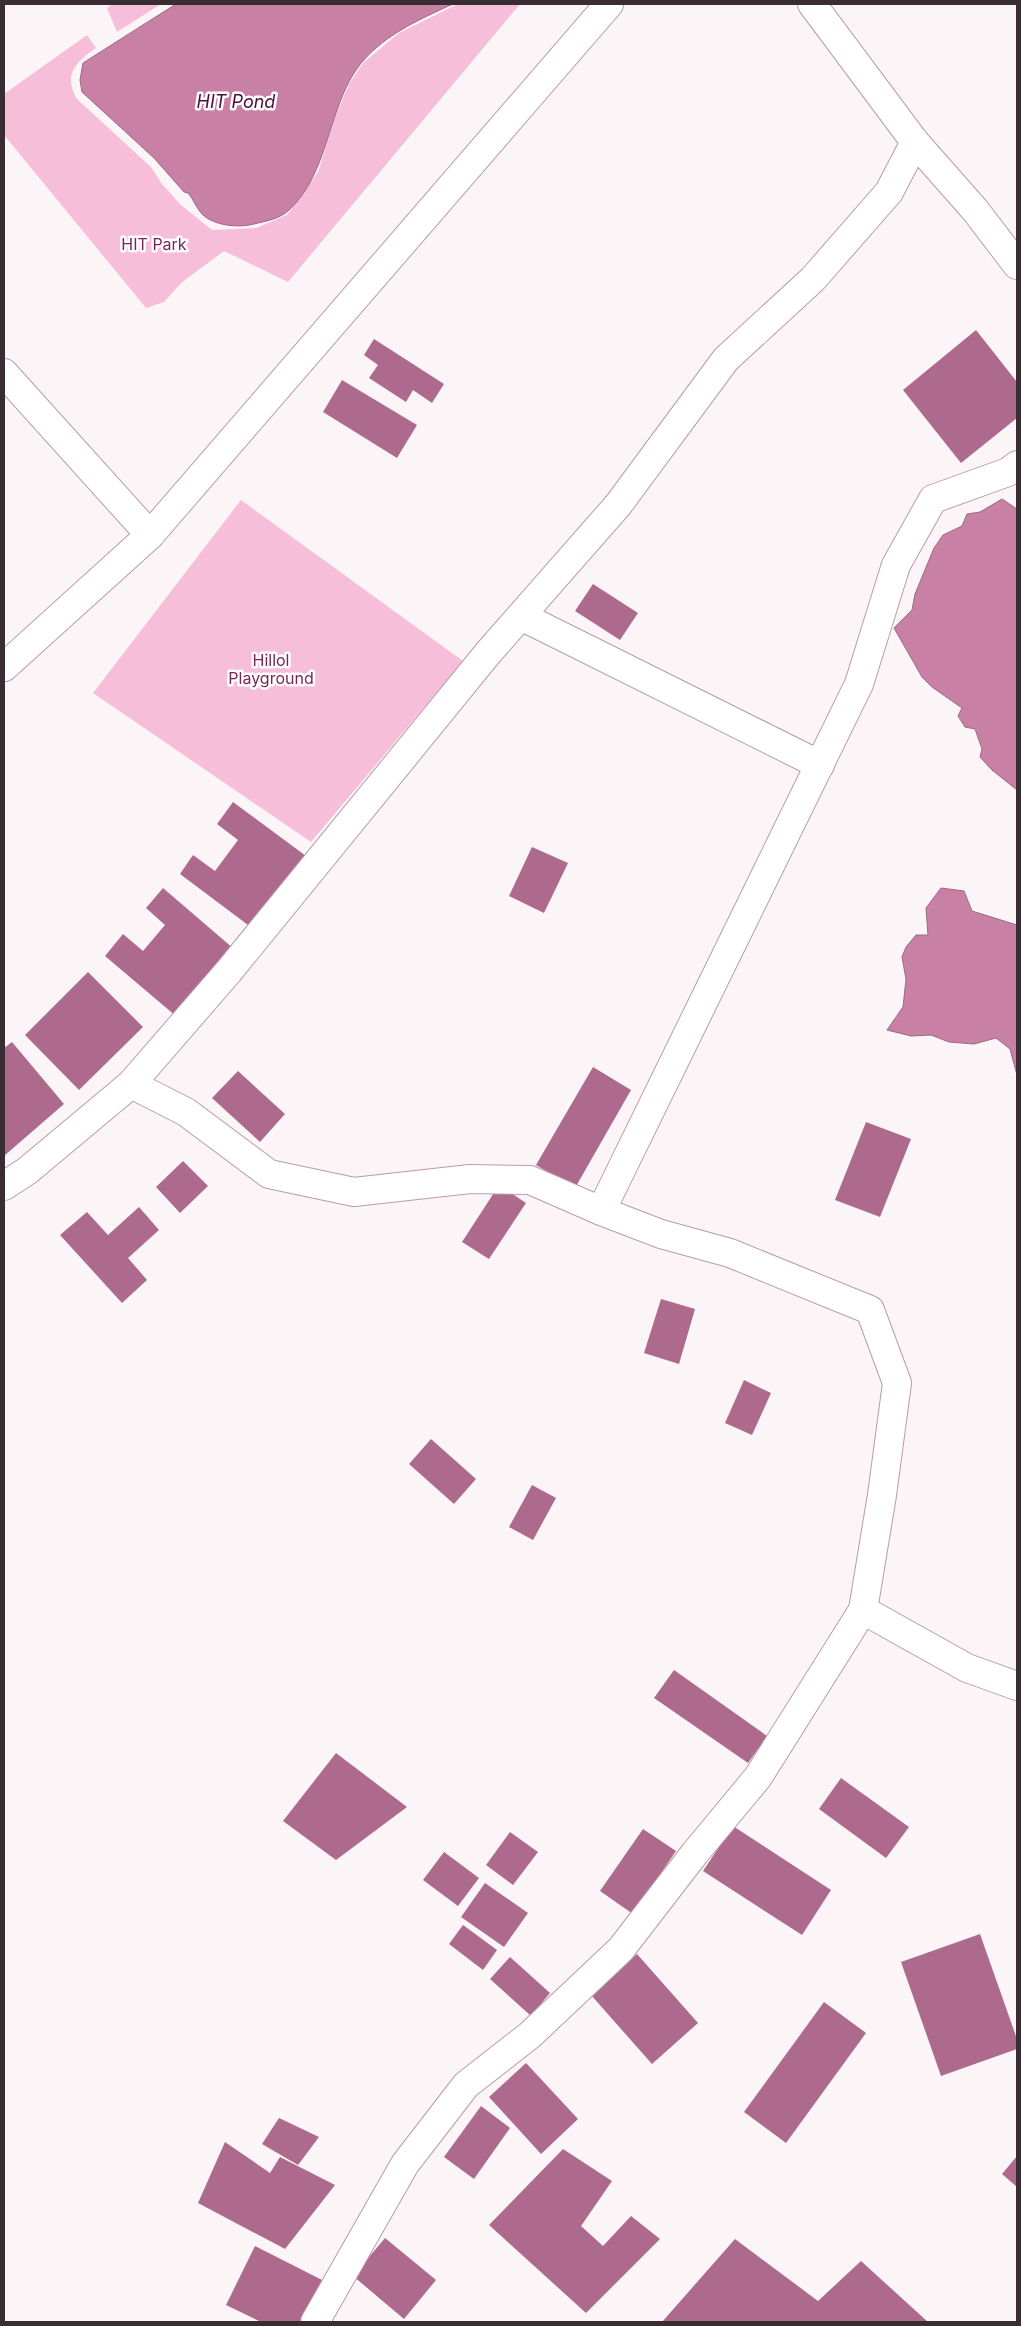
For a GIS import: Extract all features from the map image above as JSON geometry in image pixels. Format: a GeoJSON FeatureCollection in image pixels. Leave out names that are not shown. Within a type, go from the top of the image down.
{"type":"FeatureCollection","features":[{"type":"Feature","properties":{"kind":"street"},"geometry":{"type":"LineString","coordinates":[[4,667],[150,535],[609,4]]}},
{"type":"Feature","properties":{"kind":"street"},"geometry":{"type":"LineString","coordinates":[[812,4],[915,142],[975,210],[1017,265]]}},
{"type":"Feature","properties":{"kind":"street"},"geometry":{"type":"LineString","coordinates":[[4,1186],[26,1171],[131,1084],[229,971],[341,831],[521,616],[618,506],[726,359],[813,279],[888,192],[915,142]]}},
{"type":"Feature","properties":{"kind":"street"},"geometry":{"type":"LineString","coordinates":[[4,373],[150,535]]}},
{"type":"Feature","properties":{"kind":"street"},"geometry":{"type":"LineString","coordinates":[[601,1211],[859,684],[896,565],[933,499],[1008,472],[1017,465]]}},
{"type":"Feature","properties":{"kind":"street"},"geometry":{"type":"LineString","coordinates":[[521,616],[820,765]]}},
{"type":"Feature","properties":{"kind":"street"},"geometry":{"type":"LineString","coordinates":[[131,1084],[186,1112],[269,1174],[354,1192],[470,1179],[530,1180],[601,1211],[661,1234],[730,1253],[870,1310],[897,1383],[882,1495],[863,1610],[758,1777],[695,1852],[621,1949],[530,2035],[466,2085],[460,2092],[405,2164],[316,2322]]}},
{"type":"Feature","properties":{"kind":"street"},"geometry":{"type":"LineString","coordinates":[[863,1610],[967,1668],[1017,1686]]}},
{"type":"Feature","properties":{"kind":"green space"},"geometry":{"type":"Polygon","coordinates":[[[113,4],[161,4],[117,32],[107,8],[113,4]]]}},
{"type":"Feature","properties":{"kind":"green space","name":"HIT Park"},"geometry":{"type":"Polygon","coordinates":[[[458,4],[520,4],[288,282],[224,251],[181,283],[164,302],[146,308],[4,135],[4,94],[87,35],[96,48],[82,59],[73,70],[71,83],[77,99],[152,168],[161,183],[181,205],[212,230],[256,228],[287,215],[318,172],[336,115],[349,84],[363,63],[399,33],[458,4]]]}},
{"type":"Feature","properties":{"kind":"green space","name":"Hillol Playground"},"geometry":{"type":"Polygon","coordinates":[[[241,500],[463,661],[311,842],[93,693],[241,500]]]}},
{"type":"Feature","properties":{"kind":"water","name":"HIT Pond"},"geometry":{"type":"Polygon","coordinates":[[[176,4],[453,4],[426,16],[400,31],[365,58],[347,86],[320,161],[302,195],[281,216],[268,221],[241,226],[220,224],[203,215],[188,193],[184,192],[154,158],[82,92],[80,80],[83,63],[176,4]]]}},
{"type":"Feature","properties":{"kind":"water"},"geometry":{"type":"Polygon","coordinates":[[[1002,499],[1017,509],[1017,790],[992,770],[980,757],[982,749],[975,729],[965,727],[958,716],[962,708],[932,687],[922,677],[894,628],[912,610],[915,594],[934,548],[943,535],[962,526],[967,514],[980,512],[1002,499]]]}},
{"type":"Feature","properties":{"kind":"water"},"geometry":{"type":"Polygon","coordinates":[[[941,888],[964,891],[972,911],[1017,925],[1017,1075],[1010,1049],[996,1038],[974,1044],[949,1042],[931,1035],[911,1036],[887,1030],[903,1007],[906,979],[902,957],[906,947],[916,935],[928,935],[926,908],[941,888]]]}},
{"type":"Feature","properties":{"kind":"building"},"geometry":{"type":"Polygon","coordinates":[[[976,330],[1017,382],[1017,418],[961,463],[903,390],[976,330]]]}},
{"type":"Feature","properties":{"kind":"building"},"geometry":{"type":"Polygon","coordinates":[[[374,339],[444,384],[432,403],[413,390],[406,402],[369,378],[378,365],[364,355],[374,339]]]}},
{"type":"Feature","properties":{"kind":"building"},"geometry":{"type":"Polygon","coordinates":[[[342,380],[417,425],[397,458],[323,412],[342,380]]]}},
{"type":"Feature","properties":{"kind":"building"},"geometry":{"type":"Polygon","coordinates":[[[593,584],[638,613],[620,640],[575,611],[593,584]]]}},
{"type":"Feature","properties":{"kind":"building"},"geometry":{"type":"Polygon","coordinates":[[[233,802],[306,856],[252,928],[180,874],[193,855],[215,871],[238,840],[217,824],[233,802]]]}},
{"type":"Feature","properties":{"kind":"building"},"geometry":{"type":"Polygon","coordinates":[[[532,847],[568,863],[544,913],[509,896],[532,847]]]}},
{"type":"Feature","properties":{"kind":"building"},"geometry":{"type":"Polygon","coordinates":[[[163,888],[234,949],[177,1017],[105,956],[123,934],[143,951],[165,925],[146,908],[163,888]]]}},
{"type":"Feature","properties":{"kind":"building"},"geometry":{"type":"Polygon","coordinates":[[[88,972],[143,1027],[79,1090],[25,1035],[88,972]]]}},
{"type":"Feature","properties":{"kind":"building"},"geometry":{"type":"Polygon","coordinates":[[[12,1042],[64,1104],[4,1156],[4,1048],[12,1042]]]}},
{"type":"Feature","properties":{"kind":"building"},"geometry":{"type":"Polygon","coordinates":[[[593,1067],[631,1090],[575,1188],[536,1165],[593,1067]]]}},
{"type":"Feature","properties":{"kind":"building"},"geometry":{"type":"Polygon","coordinates":[[[238,1071],[285,1114],[260,1142],[212,1098],[238,1071]]]}},
{"type":"Feature","properties":{"kind":"building"},"geometry":{"type":"Polygon","coordinates":[[[866,1122],[911,1139],[880,1217],[835,1200],[866,1122]]]}},
{"type":"Feature","properties":{"kind":"building"},"geometry":{"type":"Polygon","coordinates":[[[183,1161],[208,1186],[180,1213],[156,1187],[183,1161]]]}},
{"type":"Feature","properties":{"kind":"building"},"geometry":{"type":"Polygon","coordinates":[[[499,1185],[526,1203],[489,1259],[462,1242],[499,1185]]]}},
{"type":"Feature","properties":{"kind":"building"},"geometry":{"type":"Polygon","coordinates":[[[139,1207],[159,1230],[128,1258],[147,1280],[122,1303],[60,1235],[87,1212],[108,1235],[139,1207]]]}},
{"type":"Feature","properties":{"kind":"building"},"geometry":{"type":"Polygon","coordinates":[[[661,1299],[695,1309],[679,1364],[644,1353],[661,1299]]]}},
{"type":"Feature","properties":{"kind":"building"},"geometry":{"type":"Polygon","coordinates":[[[744,1380],[771,1393],[752,1435],[725,1423],[744,1380]]]}},
{"type":"Feature","properties":{"kind":"building"},"geometry":{"type":"Polygon","coordinates":[[[431,1439],[476,1479],[454,1504],[409,1464],[431,1439]]]}},
{"type":"Feature","properties":{"kind":"building"},"geometry":{"type":"Polygon","coordinates":[[[532,1485],[556,1498],[533,1540],[509,1527],[532,1485]]]}},
{"type":"Feature","properties":{"kind":"building"},"geometry":{"type":"Polygon","coordinates":[[[674,1670],[767,1736],[748,1763],[654,1698],[674,1670]]]}},
{"type":"Feature","properties":{"kind":"building"},"geometry":{"type":"Polygon","coordinates":[[[336,1753],[407,1807],[336,1860],[283,1821],[336,1753]]]}},
{"type":"Feature","properties":{"kind":"building"},"geometry":{"type":"Polygon","coordinates":[[[841,1778],[909,1827],[886,1858],[819,1809],[841,1778]]]}},
{"type":"Feature","properties":{"kind":"building"},"geometry":{"type":"Polygon","coordinates":[[[733,1826],[831,1890],[802,1935],[703,1871],[733,1826]]]}},
{"type":"Feature","properties":{"kind":"building"},"geometry":{"type":"Polygon","coordinates":[[[643,1829],[676,1851],[633,1914],[600,1891],[643,1829]]]}},
{"type":"Feature","properties":{"kind":"building"},"geometry":{"type":"Polygon","coordinates":[[[510,1832],[538,1852],[513,1885],[486,1865],[510,1832]]]}},
{"type":"Feature","properties":{"kind":"building"},"geometry":{"type":"Polygon","coordinates":[[[444,1852],[479,1878],[458,1906],[423,1880],[444,1852]]]}},
{"type":"Feature","properties":{"kind":"building"},"geometry":{"type":"Polygon","coordinates":[[[485,1883],[528,1913],[504,1947],[461,1917],[485,1883]]]}},
{"type":"Feature","properties":{"kind":"building"},"geometry":{"type":"Polygon","coordinates":[[[463,1925],[497,1950],[483,1970],[449,1944],[463,1925]]]}},
{"type":"Feature","properties":{"kind":"building"},"geometry":{"type":"Polygon","coordinates":[[[980,1934],[1017,2039],[1017,2049],[941,2076],[901,1962],[980,1934]]]}},
{"type":"Feature","properties":{"kind":"building"},"geometry":{"type":"Polygon","coordinates":[[[637,1954],[698,2023],[652,2064],[591,1995],[637,1954]]]}},
{"type":"Feature","properties":{"kind":"building"},"geometry":{"type":"Polygon","coordinates":[[[510,1957],[550,1993],[531,2016],[490,1979],[510,1957]]]}},
{"type":"Feature","properties":{"kind":"building"},"geometry":{"type":"Polygon","coordinates":[[[824,2002],[866,2033],[786,2143],[744,2112],[824,2002]]]}},
{"type":"Feature","properties":{"kind":"building"},"geometry":{"type":"Polygon","coordinates":[[[526,2063],[578,2119],[541,2154],[489,2097],[526,2063]]]}},
{"type":"Feature","properties":{"kind":"building"},"geometry":{"type":"Polygon","coordinates":[[[481,2106],[510,2128],[474,2179],[444,2157],[481,2106]]]}},
{"type":"Feature","properties":{"kind":"building"},"geometry":{"type":"Polygon","coordinates":[[[279,2118],[319,2137],[298,2165],[262,2144],[279,2118]]]}},
{"type":"Feature","properties":{"kind":"building"},"geometry":{"type":"Polygon","coordinates":[[[225,2142],[270,2173],[280,2157],[335,2185],[285,2249],[198,2203],[225,2142]]]}},
{"type":"Feature","properties":{"kind":"building"},"geometry":{"type":"Polygon","coordinates":[[[563,2149],[612,2181],[581,2226],[603,2246],[631,2216],[660,2239],[586,2313],[489,2225],[563,2149]]]}},
{"type":"Feature","properties":{"kind":"building"},"geometry":{"type":"Polygon","coordinates":[[[1017,2156],[1017,2187],[1002,2174],[1017,2156]]]}},
{"type":"Feature","properties":{"kind":"building"},"geometry":{"type":"Polygon","coordinates":[[[385,2238],[436,2280],[404,2319],[353,2276],[385,2238]]]}},
{"type":"Feature","properties":{"kind":"building"},"geometry":{"type":"Polygon","coordinates":[[[735,2239],[818,2301],[861,2261],[928,2322],[662,2322],[735,2239]]]}},
{"type":"Feature","properties":{"kind":"building"},"geometry":{"type":"Polygon","coordinates":[[[255,2246],[326,2282],[306,2322],[261,2322],[226,2305],[255,2246]]]}}]}
